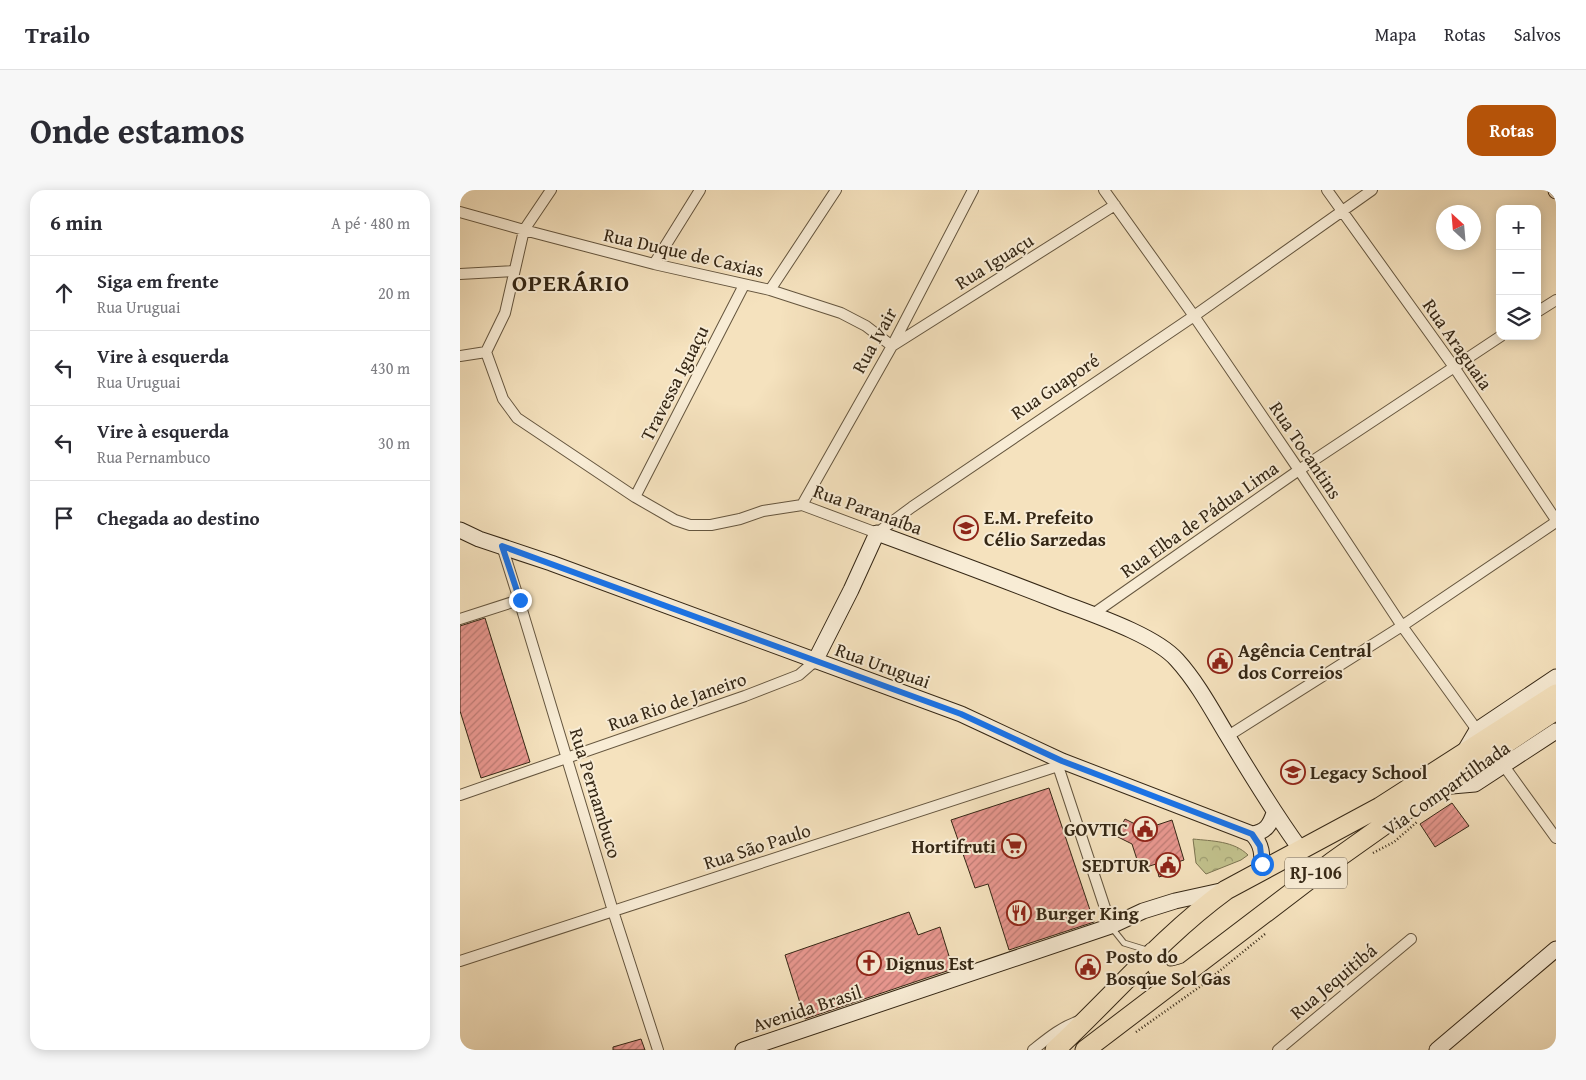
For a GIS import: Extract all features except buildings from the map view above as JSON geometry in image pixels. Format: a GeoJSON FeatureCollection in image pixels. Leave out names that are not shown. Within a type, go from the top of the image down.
{"type":"FeatureCollection","features":[{"type":"Feature","properties":{"kind":"highway","name":"RJ-106"},"geometry":{"type":"LineString","coordinates":[[1055,1050],[1153,952],[1206,904],[1261,870],[1380,807],[1556,694]]}},
{"type":"Feature","properties":{"kind":"highway","name":"RJ-106"},"geometry":{"type":"LineString","coordinates":[[1085,1050],[1340,856],[1439,787],[1556,710]]}},
{"type":"Feature","properties":{"kind":"highway"},"geometry":{"type":"LineString","coordinates":[[1285,896],[1299,879],[1301,873],[1301,850]]}},
{"type":"Feature","properties":{"kind":"highway"},"geometry":{"type":"LineString","coordinates":[[1153,952],[1155,964],[1162,974],[1168,977],[1190,971]]}},
{"type":"Feature","properties":{"kind":"street"},"geometry":{"type":"LineString","coordinates":[[460,356],[486,352],[506,314],[524,230],[550,190]]}},
{"type":"Feature","properties":{"kind":"street"},"geometry":{"type":"LineString","coordinates":[[654,264],[700,190]]}},
{"type":"Feature","properties":{"kind":"street"},"geometry":{"type":"LineString","coordinates":[[770,290],[836,190]]}},
{"type":"Feature","properties":{"kind":"street","name":"Rua Ivair"},"geometry":{"type":"LineString","coordinates":[[802,505],[892,346],[973,190]]}},
{"type":"Feature","properties":{"kind":"street","name":"Rua Tocantins"},"geometry":{"type":"LineString","coordinates":[[1104,190],[1194,316],[1402,626],[1477,730]]}},
{"type":"Feature","properties":{"kind":"street","name":"Rua Araguaia"},"geometry":{"type":"LineString","coordinates":[[1327,190],[1454,367],[1556,521]]}},
{"type":"Feature","properties":{"kind":"street","name":"Rua Guaporé"},"geometry":{"type":"LineString","coordinates":[[815,661],[878,533],[927,496],[1194,316],[1372,190]]}},
{"type":"Feature","properties":{"kind":"street","name":"Rua Iguaçu"},"geometry":{"type":"LineString","coordinates":[[892,346],[1114,206]]}},
{"type":"Feature","properties":{"kind":"street","name":"Rua Duque de Caxias"},"geometry":{"type":"LineString","coordinates":[[460,212],[654,264],[770,290],[841,313],[866,326],[892,346]]}},
{"type":"Feature","properties":{"kind":"street"},"geometry":{"type":"LineString","coordinates":[[460,274],[514,271]]}},
{"type":"Feature","properties":{"kind":"street","name":"Travessa Iguaçu"},"geometry":{"type":"LineString","coordinates":[[635,497],[744,285]]}},
{"type":"Feature","properties":{"kind":"street"},"geometry":{"type":"LineString","coordinates":[[1541,309],[1556,300]]}},
{"type":"Feature","properties":{"kind":"street","name":"Rua Elba de Pádua Lima"},"geometry":{"type":"LineString","coordinates":[[1092,614],[1299,470],[1496,339]]}},
{"type":"Feature","properties":{"kind":"street","name":"Rua Paranaíba"},"geometry":{"type":"LineString","coordinates":[[486,352],[503,398],[516,418],[635,497],[675,520],[690,524],[711,525],[740,519],[764,511],[802,505],[1092,614],[1160,645],[1176,658],[1188,674],[1274,813],[1301,850]]}},
{"type":"Feature","properties":{"kind":"street"},"geometry":{"type":"LineString","coordinates":[[1228,736],[1402,626],[1556,521]]}},
{"type":"Feature","properties":{"kind":"street","name":"Rua Uruguai"},"geometry":{"type":"LineString","coordinates":[[460,530],[479,539],[961,714],[1060,763],[1252,834]]}},
{"type":"Feature","properties":{"kind":"street","name":"Rua Pernambuco"},"geometry":{"type":"LineString","coordinates":[[502,546],[520,600],[613,911],[658,1050]]}},
{"type":"Feature","properties":{"kind":"street"},"geometry":{"type":"LineString","coordinates":[[460,618],[520,600]]}},
{"type":"Feature","properties":{"kind":"street","name":"Rua Rio de Janeiro"},"geometry":{"type":"LineString","coordinates":[[460,795],[745,696],[799,675],[815,661]]}},
{"type":"Feature","properties":{"kind":"street"},"geometry":{"type":"LineString","coordinates":[[1462,756],[1477,730],[1556,677]]}},
{"type":"Feature","properties":{"kind":"street"},"geometry":{"type":"LineString","coordinates":[[1439,787],[1476,784],[1556,731]]}},
{"type":"Feature","properties":{"kind":"street"},"geometry":{"type":"LineString","coordinates":[[1060,763],[1110,926]]}},
{"type":"Feature","properties":{"kind":"street","name":"Rua São Paulo"},"geometry":{"type":"LineString","coordinates":[[460,961],[1060,763]]}},
{"type":"Feature","properties":{"kind":"street"},"geometry":{"type":"LineString","coordinates":[[1504,766],[1556,838]]}},
{"type":"Feature","properties":{"kind":"street"},"geometry":{"type":"LineString","coordinates":[[1261,870],[1262,851],[1252,834],[1265,830],[1274,813]]}},
{"type":"Feature","properties":{"kind":"street","name":"Avenida Brasil"},"geometry":{"type":"LineString","coordinates":[[743,1050],[1110,926],[1151,908],[1226,890]]}},
{"type":"Feature","properties":{"kind":"street","name":"Rua Jequitibá"},"geometry":{"type":"LineString","coordinates":[[1278,1050],[1411,939]]}},
{"type":"Feature","properties":{"kind":"street"},"geometry":{"type":"LineString","coordinates":[[1437,1050],[1556,949]]}},
{"type":"Feature","properties":{"kind":"street"},"geometry":{"type":"LineString","coordinates":[[1033,1050],[1068,1025],[1087,1020]]}},
{"type":"Feature","properties":{"kind":"lane"},"geometry":{"type":"LineString","coordinates":[[1110,926],[1124,943],[1153,952]]}},
{"type":"Feature","properties":{"kind":"path","name":"Via Compartilhada"},"geometry":{"type":"LineString","coordinates":[[1367,856],[1394,842],[1409,831],[1421,818]]}},
{"type":"Feature","properties":{"kind":"path"},"geometry":{"type":"LineString","coordinates":[[1134,1034],[1201,986],[1270,930]]}},
{"type":"Feature","properties":{"kind":"green space"},"geometry":{"type":"Polygon","coordinates":[[[1193,839],[1229,844],[1248,855],[1241,860],[1206,874],[1196,863],[1193,839]]]}},
{"type":"Feature","properties":{"kind":"place","name":"E.M. Prefeito Célio Sarzedas"},"geometry":{"type":"Point","coordinates":[966,528]}},
{"type":"Feature","properties":{"kind":"place","name":"Agência Central dos Correios"},"geometry":{"type":"Point","coordinates":[1220,661]}},
{"type":"Feature","properties":{"kind":"place","name":"Legacy School"},"geometry":{"type":"Point","coordinates":[1293,772]}},
{"type":"Feature","properties":{"kind":"place","name":"GOVTIC"},"geometry":{"type":"Point","coordinates":[1145,829]}},
{"type":"Feature","properties":{"kind":"place","name":"Hortifruti"},"geometry":{"type":"Point","coordinates":[1014,846]}},
{"type":"Feature","properties":{"kind":"place","name":"SEDTUR"},"geometry":{"type":"Point","coordinates":[1168,865]}},
{"type":"Feature","properties":{"kind":"place","name":"Burger King"},"geometry":{"type":"Point","coordinates":[1019,913]}},
{"type":"Feature","properties":{"kind":"place","name":"Dignus Est"},"geometry":{"type":"Point","coordinates":[869,963]}},
{"type":"Feature","properties":{"kind":"place","name":"Posto do Bosque Sol Gas"},"geometry":{"type":"Point","coordinates":[1088,967]}},
{"type":"Feature","properties":{"kind":"district","name":"OPERÁRIO"},"geometry":{"type":"Point","coordinates":[571,283]}},
{"type":"Feature","properties":{"kind":"route"},"geometry":{"type":"LineString","coordinates":[[520,600],[502,546],[961,714],[1062,761],[1252,834],[1262,851],[1262,864]]}}]}
